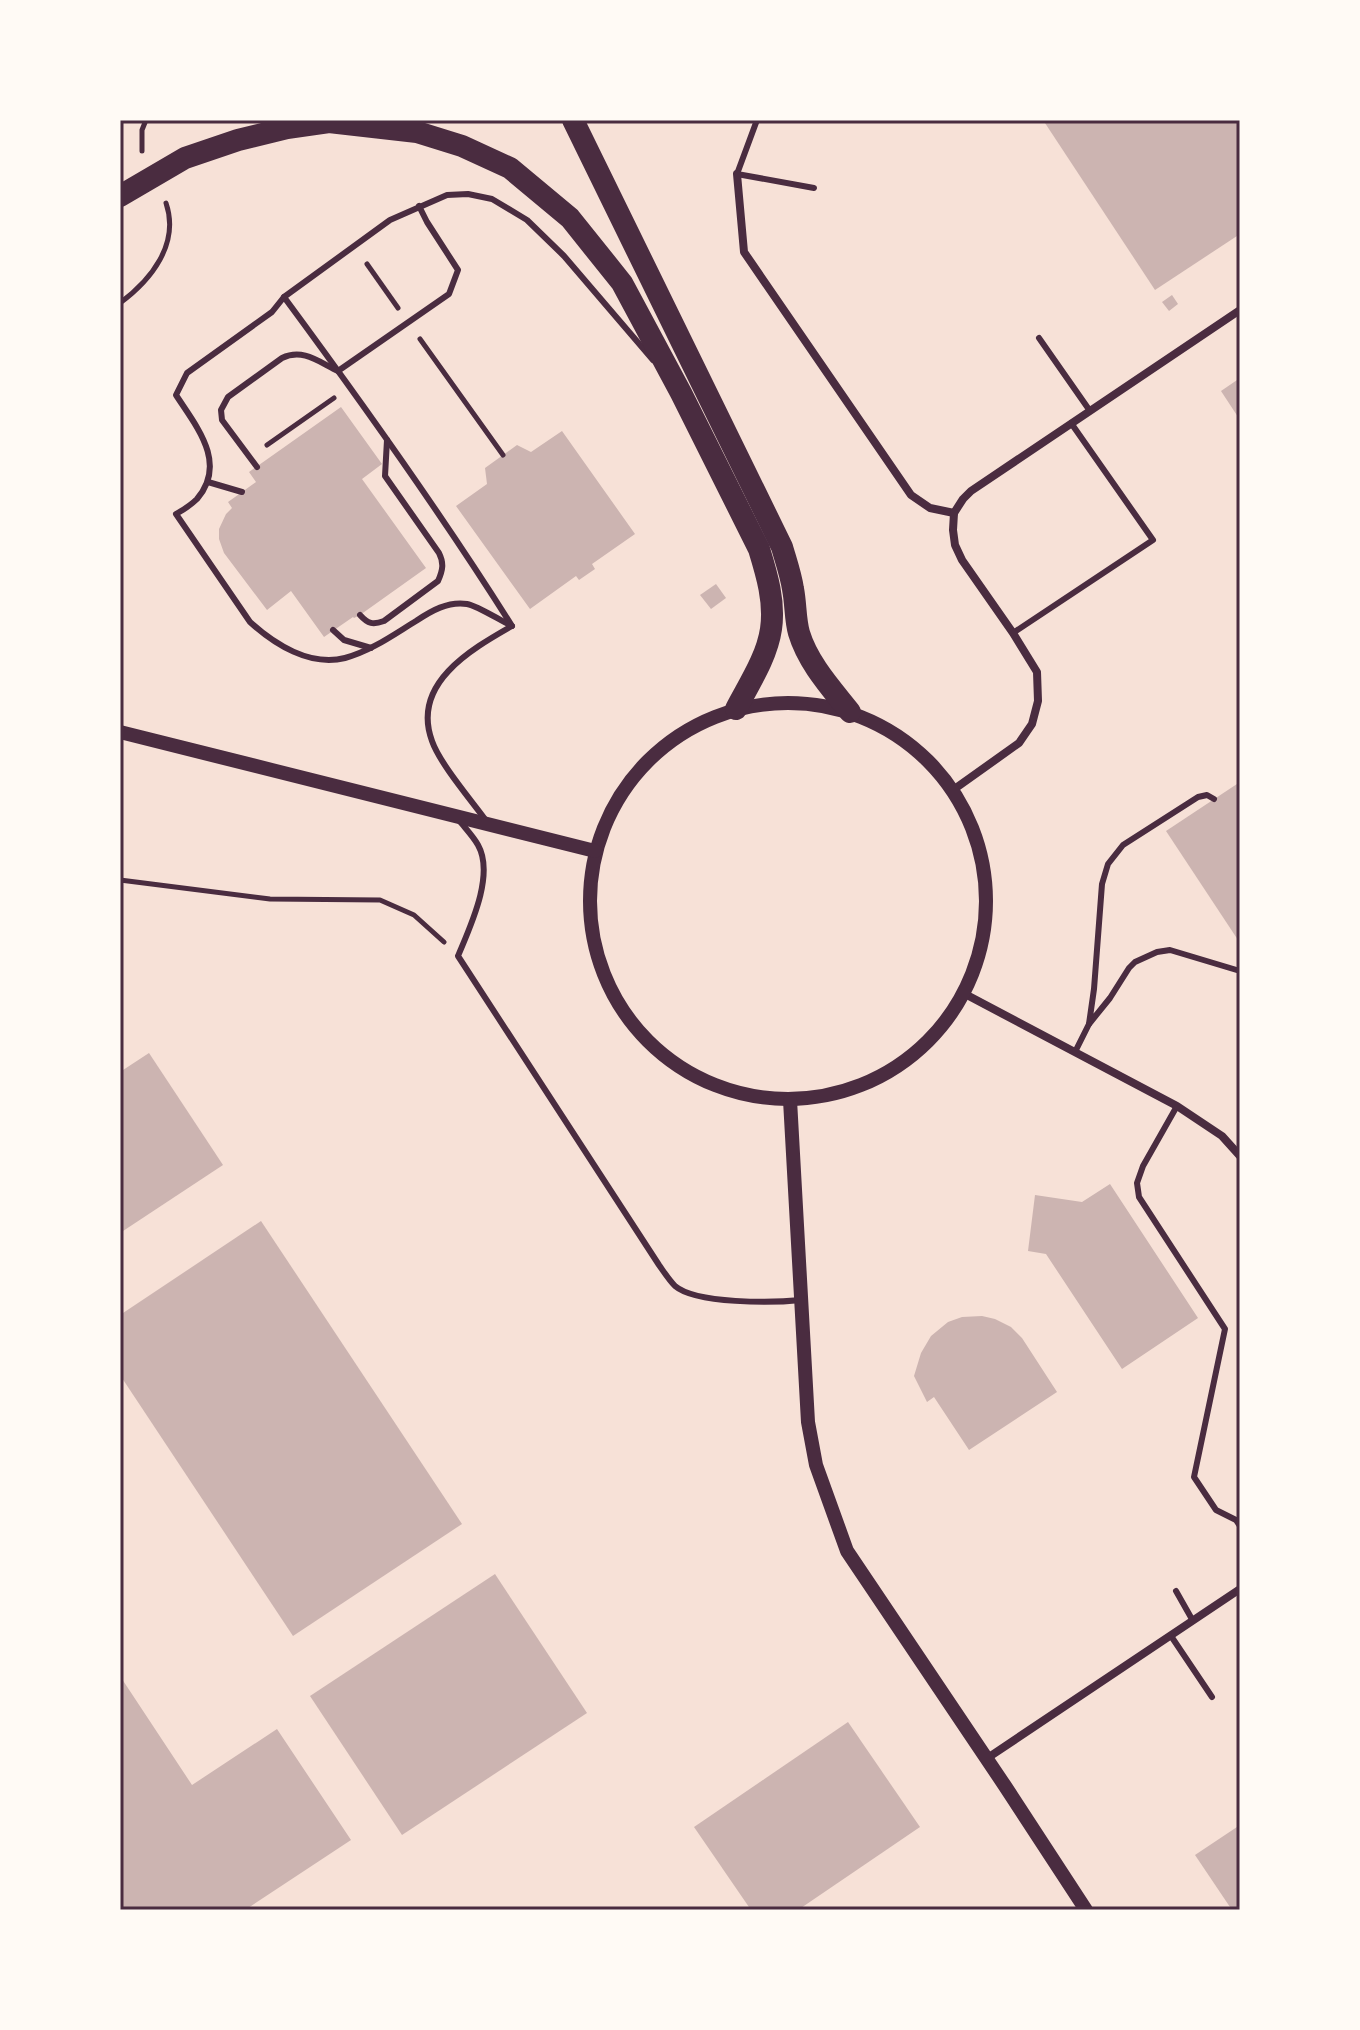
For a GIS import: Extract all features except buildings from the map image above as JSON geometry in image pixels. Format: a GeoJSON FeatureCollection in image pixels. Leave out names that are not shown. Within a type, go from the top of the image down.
{"type":"FeatureCollection","features":[{"type":"Feature","properties":{"kind":"highway"},"geometry":{"type":"LineString","coordinates":[[573,120],[782,547],[803,643],[824,679],[850,712]]}},
{"type":"Feature","properties":{"kind":"highway"},"geometry":{"type":"LineString","coordinates":[[120,196],[185,158],[238,140],[329,122],[417,132],[462,146],[510,168],[570,218],[622,283],[759,549],[772,601],[771,630],[762,657],[736,709]]}},
{"type":"Feature","properties":{"kind":"street"},"geometry":{"type":"LineString","coordinates":[[737,174],[744,252],[911,495],[930,508],[954,513]]}},
{"type":"Feature","properties":{"kind":"street"},"geometry":{"type":"LineString","coordinates":[[953,790],[1019,743],[1032,724],[1038,701],[1037,672],[955,545],[954,513],[971,491],[1240,310]]}},
{"type":"Feature","properties":{"kind":"street"},"geometry":{"type":"LineString","coordinates":[[794,702],[850,712],[908,742],[953,790],[977,838],[988,890],[983,944],[965,994],[934,1037],[894,1070],[846,1091],[790,1100],[733,1092],[677,1066],[632,1025],[602,972],[589,912],[595,851],[614,803],[646,761],[688,729],[736,709],[794,702]]}},
{"type":"Feature","properties":{"kind":"street"},"geometry":{"type":"LineString","coordinates":[[120,732],[595,851]]}},
{"type":"Feature","properties":{"kind":"street"},"geometry":{"type":"LineString","coordinates":[[965,994],[1177,1106],[1222,1136],[1240,1156]]}},
{"type":"Feature","properties":{"kind":"street"},"geometry":{"type":"LineString","coordinates":[[790,1100],[811,1437],[816,1465],[847,1551],[1086,1910]]}},
{"type":"Feature","properties":{"kind":"street"},"geometry":{"type":"LineString","coordinates":[[986,1759],[1240,1589]]}},
{"type":"Feature","properties":{"kind":"lane"},"geometry":{"type":"LineString","coordinates":[[757,120],[737,174],[814,188]]}},
{"type":"Feature","properties":{"kind":"lane"},"geometry":{"type":"LineString","coordinates":[[512,626],[467,604],[439,606],[371,648],[342,659],[314,658],[280,645],[265,635],[250,622],[176,514],[196,501],[208,482],[209,458],[204,440],[176,395],[187,373],[272,312],[284,297],[390,220],[447,195],[468,194],[492,199],[527,220],[564,256],[681,393]]}},
{"type":"Feature","properties":{"kind":"lane"},"geometry":{"type":"LineString","coordinates":[[338,371],[449,294],[458,270],[419,206]]}},
{"type":"Feature","properties":{"kind":"lane"},"geometry":{"type":"LineString","coordinates":[[284,297],[387,440],[512,626]]}},
{"type":"Feature","properties":{"kind":"lane"},"geometry":{"type":"LineString","coordinates":[[1039,338],[1090,411]]}},
{"type":"Feature","properties":{"kind":"lane"},"geometry":{"type":"LineString","coordinates":[[257,467],[222,420],[221,410],[228,397],[291,354],[302,354],[338,371]]}},
{"type":"Feature","properties":{"kind":"lane"},"geometry":{"type":"LineString","coordinates":[[1013,633],[1153,540],[1071,423]]}},
{"type":"Feature","properties":{"kind":"lane"},"geometry":{"type":"LineString","coordinates":[[360,615],[374,624],[384,621],[438,581],[442,572],[443,561],[439,553],[385,476],[387,440]]}},
{"type":"Feature","properties":{"kind":"lane"},"geometry":{"type":"LineString","coordinates":[[208,482],[242,492]]}},
{"type":"Feature","properties":{"kind":"lane"},"geometry":{"type":"LineString","coordinates":[[489,825],[432,744],[427,723],[430,701],[439,682],[454,663],[512,626]]}},
{"type":"Feature","properties":{"kind":"lane"},"geometry":{"type":"LineString","coordinates":[[333,630],[344,640],[371,648]]}},
{"type":"Feature","properties":{"kind":"lane"},"geometry":{"type":"LineString","coordinates":[[1089,1024],[1102,884],[1108,864],[1123,845],[1198,797],[1207,795],[1214,799]]}},
{"type":"Feature","properties":{"kind":"lane"},"geometry":{"type":"LineString","coordinates":[[456,816],[479,847],[484,866],[476,912],[458,956],[659,1265],[676,1287],[695,1296],[763,1302],[801,1300]]}},
{"type":"Feature","properties":{"kind":"lane"},"geometry":{"type":"LineString","coordinates":[[1075,1052],[1089,1024],[1135,962],[1170,950],[1240,971]]}},
{"type":"Feature","properties":{"kind":"lane"},"geometry":{"type":"LineString","coordinates":[[1177,1106],[1143,1166],[1137,1183],[1139,1197],[1225,1329],[1194,1477],[1216,1510],[1236,1520],[1240,1526]]}},
{"type":"Feature","properties":{"kind":"lane"},"geometry":{"type":"LineString","coordinates":[[1176,1591],[1193,1621]]}},
{"type":"Feature","properties":{"kind":"lane"},"geometry":{"type":"LineString","coordinates":[[1171,1636],[1212,1697]]}},
{"type":"Feature","properties":{"kind":"path"},"geometry":{"type":"LineString","coordinates":[[120,303],[148,280],[159,265],[170,228],[163,193],[140,146],[146,120]]}},
{"type":"Feature","properties":{"kind":"path"},"geometry":{"type":"LineString","coordinates":[[355,246],[503,455]]}},
{"type":"Feature","properties":{"kind":"path"},"geometry":{"type":"LineString","coordinates":[[120,880],[270,899],[380,900],[414,915],[458,956]]}}]}
